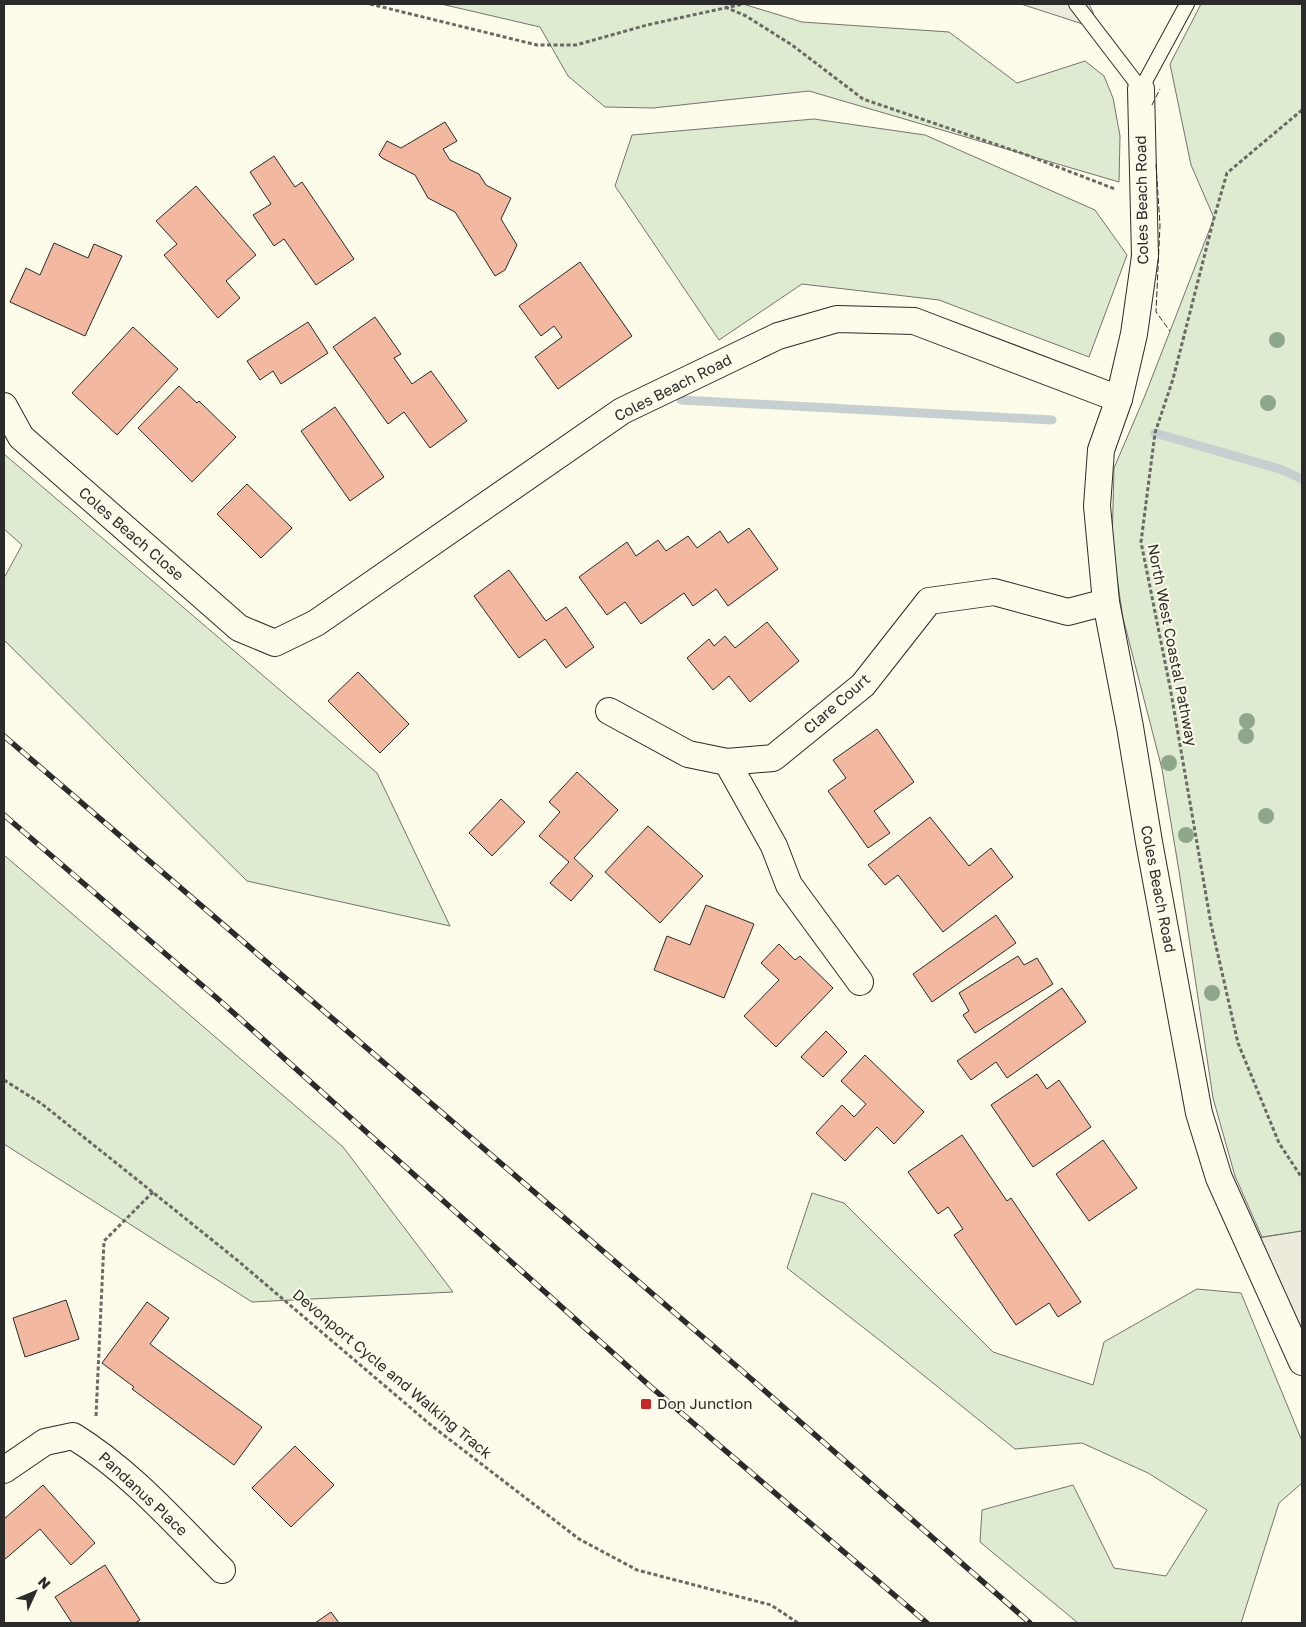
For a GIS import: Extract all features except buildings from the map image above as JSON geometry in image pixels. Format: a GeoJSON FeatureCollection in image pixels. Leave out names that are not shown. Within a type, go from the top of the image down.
{"type":"FeatureCollection","features":[{"type":"Feature","properties":{"kind":"street","name":"Coles Beach Road"},"geometry":{"type":"LineString","coordinates":[[1140,89],[1146,256],[1134,334],[1119,399],[1102,450],[1097,506],[1106,602],[1199,1112],[1219,1178],[1302,1362]]}},
{"type":"Feature","properties":{"kind":"street","name":"Coles Beach Road"},"geometry":{"type":"LineString","coordinates":[[275,643],[316,623],[622,411],[778,336],[837,319],[914,321],[1119,399]]}},
{"type":"Feature","properties":{"kind":"street","name":"Coles Beach Close"},"geometry":{"type":"LineString","coordinates":[[4,406],[21,437],[232,622],[239,628],[275,643]]}},
{"type":"Feature","properties":{"kind":"street","name":"Clare Court"},"geometry":{"type":"LineString","coordinates":[[609,711],[688,754],[727,762],[773,758],[863,685],[929,601],[994,592],[1068,612],[1106,602]]}},
{"type":"Feature","properties":{"kind":"street"},"geometry":{"type":"LineString","coordinates":[[727,762],[774,846],[789,885],[860,982]]}},
{"type":"Feature","properties":{"kind":"street","name":"Pandanus Place"},"geometry":{"type":"LineString","coordinates":[[4,1470],[44,1442],[73,1436],[94,1449],[126,1475],[222,1570]]}},
{"type":"Feature","properties":{"kind":"lane"},"geometry":{"type":"LineString","coordinates":[[1076,4],[1140,89],[1187,4]]}},
{"type":"Feature","properties":{"kind":"path"},"geometry":{"type":"LineString","coordinates":[[370,4],[537,45],[576,45],[647,25],[742,4]]}},
{"type":"Feature","properties":{"kind":"path"},"geometry":{"type":"LineString","coordinates":[[725,7],[746,16],[792,45],[863,100],[1024,154],[1144,199]]}},
{"type":"Feature","properties":{"kind":"path","name":"North West Coastal Pathway"},"geometry":{"type":"LineString","coordinates":[[1302,110],[1227,173],[1173,379],[1155,432],[1141,542],[1170,687],[1212,924],[1238,1043],[1279,1144],[1302,1178]]}},
{"type":"Feature","properties":{"kind":"path","name":"Devonport Cycle and Walking Track"},"geometry":{"type":"LineString","coordinates":[[4,1080],[42,1104],[153,1192],[237,1260],[432,1426],[579,1539],[637,1570],[771,1605],[798,1623]]}},
{"type":"Feature","properties":{"kind":"path"},"geometry":{"type":"LineString","coordinates":[[94,1449],[104,1241],[153,1192]]}},
{"type":"Feature","properties":{"kind":"green space"},"geometry":{"type":"Polygon","coordinates":[[[441,4],[743,4],[802,22],[949,32],[1017,83],[1085,61],[1104,76],[1113,98],[1120,136],[1119,182],[809,91],[653,108],[605,107],[568,76],[540,27],[441,4]]]}},
{"type":"Feature","properties":{"kind":"green space"},"geometry":{"type":"Polygon","coordinates":[[[1201,4],[1302,4],[1302,1231],[1262,1237],[1235,1176],[1213,1098],[1162,769],[1123,618],[1112,545],[1114,468],[1144,398],[1214,218],[1191,165],[1170,64],[1201,4]]]}},
{"type":"Feature","properties":{"kind":"green space"},"geometry":{"type":"Polygon","coordinates":[[[814,119],[925,135],[1095,210],[1127,255],[1089,357],[939,300],[802,284],[719,340],[615,186],[632,135],[814,119]]]}},
{"type":"Feature","properties":{"kind":"green space"},"geometry":{"type":"Polygon","coordinates":[[[4,454],[377,773],[450,926],[247,881],[4,640],[4,578],[22,545],[4,529],[4,454]]]}},
{"type":"Feature","properties":{"kind":"green space"},"geometry":{"type":"Polygon","coordinates":[[[4,855],[343,1147],[453,1292],[252,1302],[4,1144],[4,855]]]}},
{"type":"Feature","properties":{"kind":"green space"},"geometry":{"type":"Polygon","coordinates":[[[812,1193],[844,1203],[993,1352],[1093,1385],[1104,1342],[1197,1289],[1241,1293],[1302,1441],[1302,1483],[1279,1503],[1241,1623],[1078,1623],[980,1542],[982,1510],[1073,1485],[1114,1568],[1166,1576],[1207,1510],[1148,1473],[1082,1443],[1015,1449],[787,1268],[812,1193]]]}},
{"type":"Feature","properties":{"kind":"shaded area"},"geometry":{"type":"Polygon","coordinates":[[[1021,4],[1089,4],[1093,12],[1095,28],[1021,4]]]}},
{"type":"Feature","properties":{"kind":"shaded area"},"geometry":{"type":"Polygon","coordinates":[[[1302,1231],[1302,1362],[1246,1240],[1302,1231]]]}},
{"type":"Feature","properties":{"kind":"waterway"},"geometry":{"type":"LineString","coordinates":[[681,400],[1052,420]]}},
{"type":"Feature","properties":{"kind":"waterway"},"geometry":{"type":"LineString","coordinates":[[1155,433],[1280,469],[1302,479]]}},
{"type":"Feature","properties":{"kind":"railway"},"geometry":{"type":"LineString","coordinates":[[4,736],[733,1363],[1030,1623]]}},
{"type":"Feature","properties":{"kind":"railway"},"geometry":{"type":"LineString","coordinates":[[4,815],[218,999],[651,1387],[927,1623]]}},
{"type":"Feature","properties":{"kind":"fence"},"geometry":{"type":"LineString","coordinates":[[1152,105],[1160,89]]}},
{"type":"Feature","properties":{"kind":"fence"},"geometry":{"type":"LineString","coordinates":[[1156,164],[1160,225],[1156,312],[1170,331]]}},
{"type":"Feature","properties":{"kind":"place","name":"Don Junction"},"geometry":{"type":"Point","coordinates":[646,1404]}}]}
